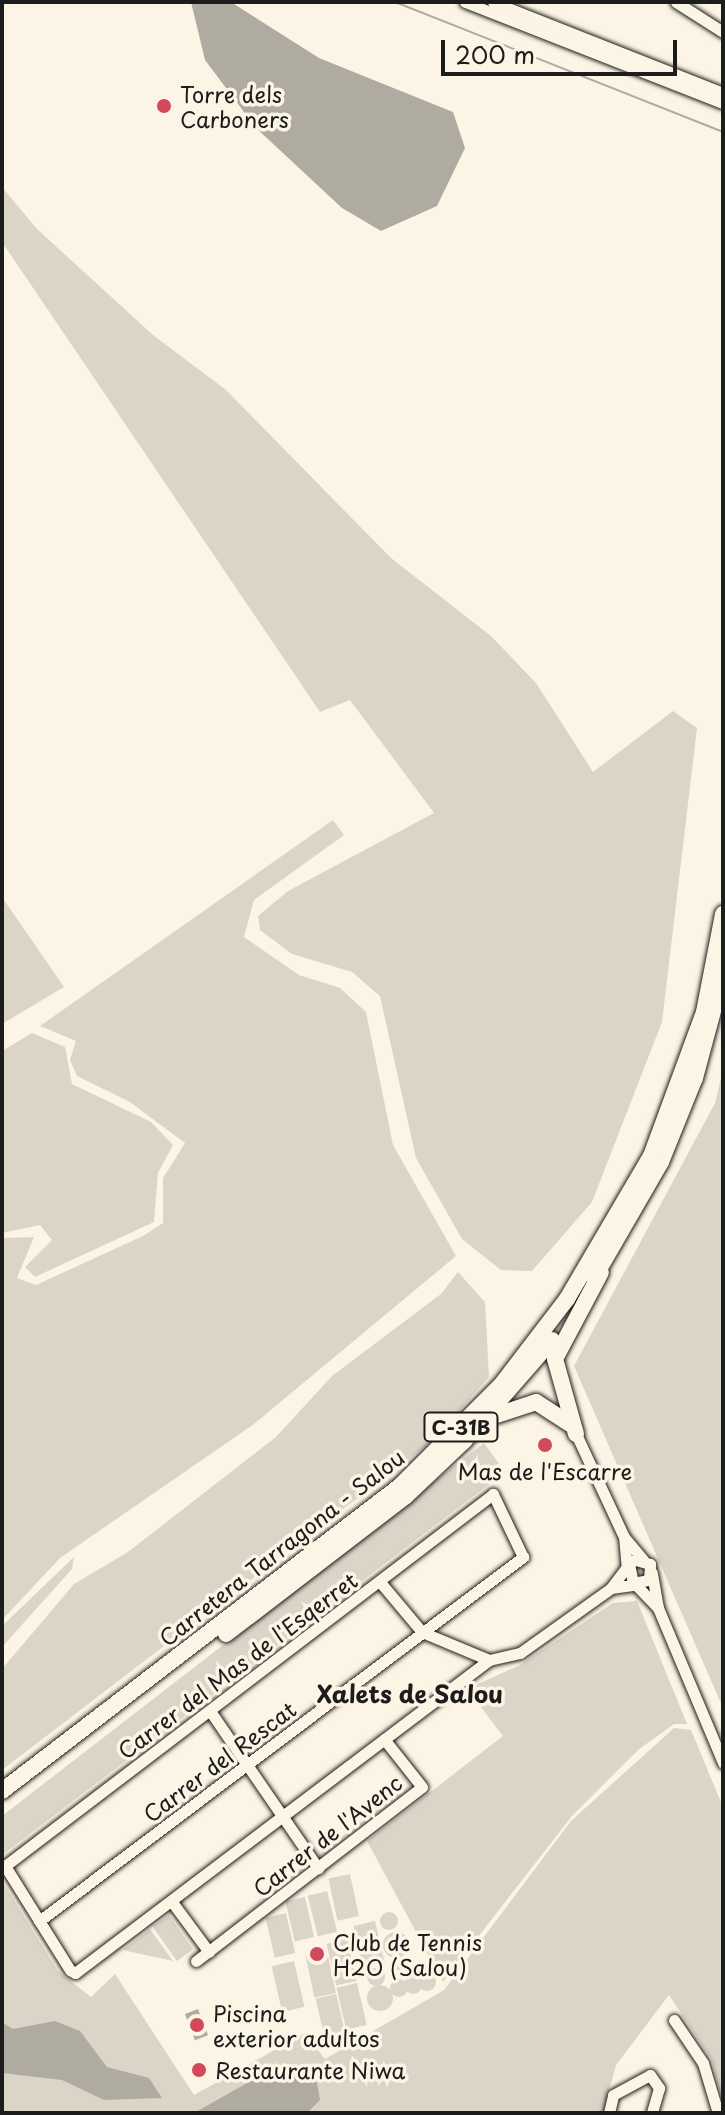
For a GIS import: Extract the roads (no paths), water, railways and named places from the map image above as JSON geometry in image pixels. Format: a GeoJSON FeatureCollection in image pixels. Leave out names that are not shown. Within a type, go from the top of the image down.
{"type":"FeatureCollection","features":[{"type":"Feature","properties":{"kind":"highway","name":"Carretera Tarragona - Salou"},"geometry":{"type":"LineString","coordinates":[[2,1791],[400,1486],[501,1385],[583,1276],[651,1156],[704,1012],[723,914]]}},
{"type":"Feature","properties":{"kind":"highway","name":"Carretera Tarragona - Salou"},"geometry":{"type":"LineString","coordinates":[[2,1804],[321,1562],[464,1441],[531,1367],[604,1262],[661,1162],[695,1078],[723,974]]}},
{"type":"Feature","properties":{"kind":"highway"},"geometry":{"type":"LineString","coordinates":[[576,1434],[555,1359],[604,1262]]}},
{"type":"Feature","properties":{"kind":"highway"},"geometry":{"type":"LineString","coordinates":[[464,1441],[521,1402],[558,1410],[576,1434]]}},
{"type":"Feature","properties":{"kind":"street"},"geometry":{"type":"LineString","coordinates":[[465,2],[723,103]]}},
{"type":"Feature","properties":{"kind":"street"},"geometry":{"type":"LineString","coordinates":[[493,2],[723,93]]}},
{"type":"Feature","properties":{"kind":"street"},"geometry":{"type":"LineString","coordinates":[[676,2],[723,32]]}},
{"type":"Feature","properties":{"kind":"street"},"geometry":{"type":"LineString","coordinates":[[576,1434],[624,1537],[652,1572],[658,1608],[723,1763]]}},
{"type":"Feature","properties":{"kind":"street","name":"Carrer del Mas de l'Esqerret"},"geometry":{"type":"LineString","coordinates":[[39,1921],[5,1866],[493,1494]]}},
{"type":"Feature","properties":{"kind":"street","name":"Carrer del Rescat"},"geometry":{"type":"LineString","coordinates":[[39,1921],[523,1557],[493,1494]]}},
{"type":"Feature","properties":{"kind":"street"},"geometry":{"type":"LineString","coordinates":[[624,1537],[631,1576],[658,1608]]}},
{"type":"Feature","properties":{"kind":"street"},"geometry":{"type":"LineString","coordinates":[[611,1588],[631,1576],[643,1560]]}},
{"type":"Feature","properties":{"kind":"street"},"geometry":{"type":"LineString","coordinates":[[39,1921],[73,1972],[172,1902],[489,1660],[520,1653],[611,1588],[631,1576],[652,1572]]}},
{"type":"Feature","properties":{"kind":"street"},"geometry":{"type":"LineString","coordinates":[[380,1582],[422,1632],[489,1660]]}},
{"type":"Feature","properties":{"kind":"street"},"geometry":{"type":"LineString","coordinates":[[210,1711],[318,1868]]}},
{"type":"Feature","properties":{"kind":"street","name":"Carrer de l'Avenc"},"geometry":{"type":"LineString","coordinates":[[196,1961],[422,1787],[384,1739]]}},
{"type":"Feature","properties":{"kind":"street"},"geometry":{"type":"LineString","coordinates":[[172,1902],[209,1952]]}},
{"type":"Feature","properties":{"kind":"street"},"geometry":{"type":"LineString","coordinates":[[674,2020],[703,2063],[718,2113]]}},
{"type":"Feature","properties":{"kind":"street"},"geometry":{"type":"LineString","coordinates":[[609,2113],[613,2095],[650,2075],[659,2088],[652,2113]]}},
{"type":"Feature","properties":{"kind":"waterway"},"geometry":{"type":"LineString","coordinates":[[395,2],[723,132]]}},
{"type":"Feature","properties":{"kind":"place","name":"Torre dels Carboners"},"geometry":{"type":"Point","coordinates":[164,106]}},
{"type":"Feature","properties":{"kind":"place","name":"Mas de l'Escarre"},"geometry":{"type":"Point","coordinates":[545,1445]}},
{"type":"Feature","properties":{"kind":"place","name":"Club de Tennis H2O (Salou)"},"geometry":{"type":"Point","coordinates":[317,1954]}},
{"type":"Feature","properties":{"kind":"place","name":"Piscina exterior adultos"},"geometry":{"type":"Point","coordinates":[197,2025]}},
{"type":"Feature","properties":{"kind":"place","name":"Restaurante Niwa"},"geometry":{"type":"Point","coordinates":[199,2070]}},
{"type":"Feature","properties":{"kind":"district","name":"Xalets de Salou"},"geometry":{"type":"Point","coordinates":[410,1694]}}]}
